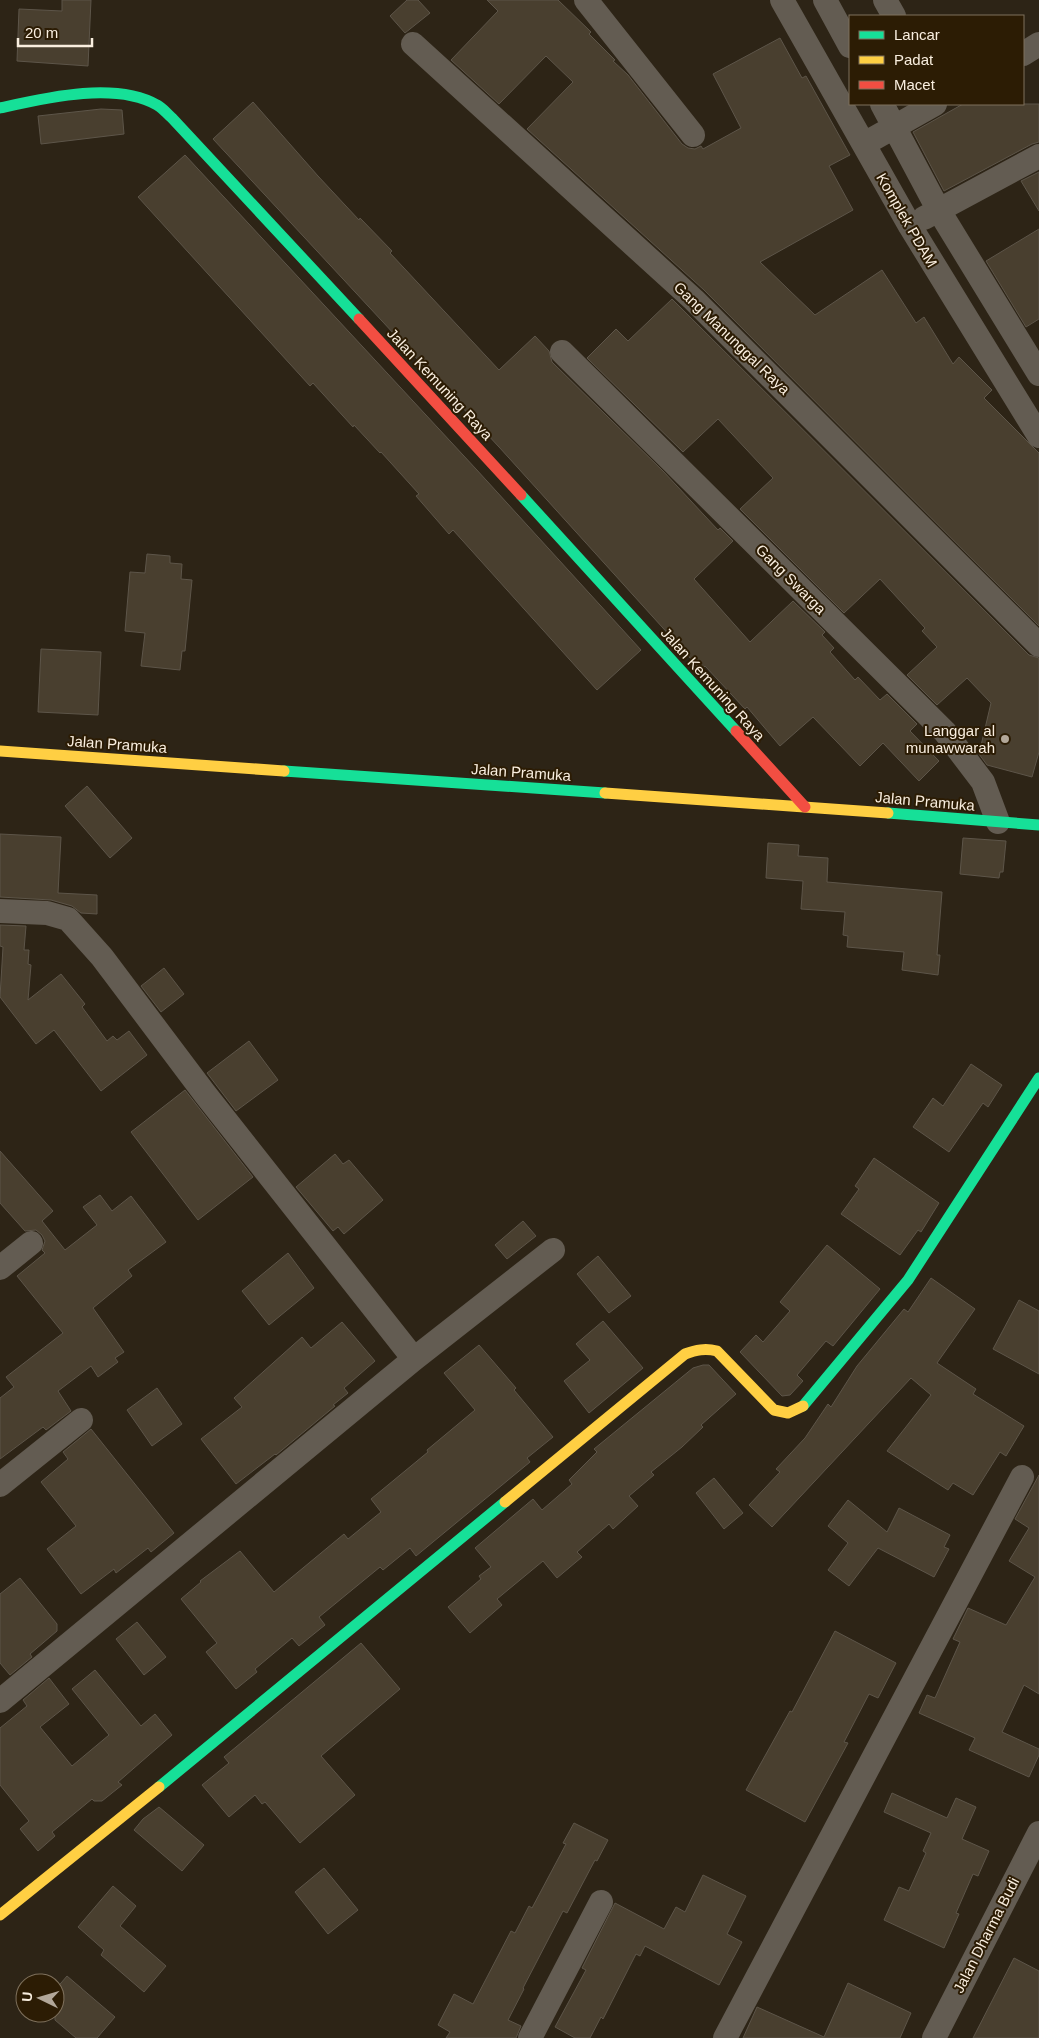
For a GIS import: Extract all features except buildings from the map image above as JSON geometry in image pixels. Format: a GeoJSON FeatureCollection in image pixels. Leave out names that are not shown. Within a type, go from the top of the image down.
{"type":"FeatureCollection","features":[{"type":"Feature","properties":{"kind":"street"},"geometry":{"type":"LineString","coordinates":[[586,0],[693,135]]}},
{"type":"Feature","properties":{"kind":"street","name":"Komplek PDAM"},"geometry":{"type":"LineString","coordinates":[[782,0],[910,226],[980,343],[1039,436]]}},
{"type":"Feature","properties":{"kind":"street"},"geometry":{"type":"LineString","coordinates":[[825,0],[849,44]]}},
{"type":"Feature","properties":{"kind":"street"},"geometry":{"type":"LineString","coordinates":[[885,0],[893,15]]}},
{"type":"Feature","properties":{"kind":"street","name":"Gang Manunggal Raya"},"geometry":{"type":"LineString","coordinates":[[413,44],[694,300],[1039,645]]}},
{"type":"Feature","properties":{"kind":"street"},"geometry":{"type":"LineString","coordinates":[[1024,53],[1039,44]]}},
{"type":"Feature","properties":{"kind":"street","name":"Jalan Kemuning Raya"},"geometry":{"type":"LineString","coordinates":[[0,108],[44,98],[98,93],[140,98],[157,105],[172,118],[488,458],[805,807]]}},
{"type":"Feature","properties":{"kind":"street"},"geometry":{"type":"LineString","coordinates":[[883,105],[938,210],[1039,374]]}},
{"type":"Feature","properties":{"kind":"street"},"geometry":{"type":"LineString","coordinates":[[864,144],[933,105]]}},
{"type":"Feature","properties":{"kind":"street"},"geometry":{"type":"LineString","coordinates":[[910,226],[1039,156]]}},
{"type":"Feature","properties":{"kind":"street"},"geometry":{"type":"LineString","coordinates":[[980,343],[1008,324]]}},
{"type":"Feature","properties":{"kind":"street","name":"Gang Swarga"},"geometry":{"type":"LineString","coordinates":[[562,352],[945,732],[983,782],[998,822]]}},
{"type":"Feature","properties":{"kind":"street","name":"Jalan Pramuka"},"geometry":{"type":"LineString","coordinates":[[0,752],[805,807],[1039,825]]}},
{"type":"Feature","properties":{"kind":"street"},"geometry":{"type":"LineString","coordinates":[[0,911],[47,913],[68,919],[102,957],[205,1094],[414,1359]]}},
{"type":"Feature","properties":{"kind":"street"},"geometry":{"type":"LineString","coordinates":[[0,1915],[206,1749],[685,1354],[696,1349],[708,1348],[717,1351],[774,1410],[788,1413],[802,1407],[908,1280],[1039,1078]]}},
{"type":"Feature","properties":{"kind":"street"},"geometry":{"type":"LineString","coordinates":[[0,1268],[31,1243]]}},
{"type":"Feature","properties":{"kind":"street"},"geometry":{"type":"LineString","coordinates":[[0,1701],[414,1359],[553,1250]]}},
{"type":"Feature","properties":{"kind":"street"},"geometry":{"type":"LineString","coordinates":[[0,1485],[81,1420]]}},
{"type":"Feature","properties":{"kind":"street"},"geometry":{"type":"LineString","coordinates":[[725,2038],[1022,1477]]}},
{"type":"Feature","properties":{"kind":"street","name":"Jalan Dharma Budi"},"geometry":{"type":"LineString","coordinates":[[934,2038],[1039,1833]]}},
{"type":"Feature","properties":{"kind":"street"},"geometry":{"type":"LineString","coordinates":[[530,2038],[601,1902]]}},
{"type":"Feature","properties":{"kind":"traffic: fast"},"geometry":{"type":"LineString","coordinates":[[0,108],[58,96],[101,93],[121,94],[140,98],[159,106],[359,319]]}},
{"type":"Feature","properties":{"kind":"traffic: fast"},"geometry":{"type":"LineString","coordinates":[[521,495],[736,731]]}},
{"type":"Feature","properties":{"kind":"traffic: fast"},"geometry":{"type":"LineString","coordinates":[[284,771],[605,793]]}},
{"type":"Feature","properties":{"kind":"traffic: fast"},"geometry":{"type":"LineString","coordinates":[[888,813],[1039,825]]}},
{"type":"Feature","properties":{"kind":"traffic: fast"},"geometry":{"type":"LineString","coordinates":[[803,1406],[908,1280],[1039,1078]]}},
{"type":"Feature","properties":{"kind":"traffic: fast"},"geometry":{"type":"LineString","coordinates":[[159,1787],[505,1502]]}},
{"type":"Feature","properties":{"kind":"traffic: slow"},"geometry":{"type":"LineString","coordinates":[[0,751],[284,771]]}},
{"type":"Feature","properties":{"kind":"traffic: slow"},"geometry":{"type":"LineString","coordinates":[[605,793],[888,813]]}},
{"type":"Feature","properties":{"kind":"traffic: slow"},"geometry":{"type":"LineString","coordinates":[[505,1502],[685,1354],[705,1350],[717,1351],[774,1410],[788,1413],[803,1406]]}},
{"type":"Feature","properties":{"kind":"traffic: slow"},"geometry":{"type":"LineString","coordinates":[[0,1915],[159,1787]]}},
{"type":"Feature","properties":{"kind":"traffic: jam"},"geometry":{"type":"LineString","coordinates":[[359,319],[521,495]]}},
{"type":"Feature","properties":{"kind":"traffic: jam"},"geometry":{"type":"LineString","coordinates":[[736,731],[805,807]]}},
{"type":"Feature","properties":{"kind":"place","name":"Langgar al munawwarah"},"geometry":{"type":"Point","coordinates":[1005,739]}}]}
